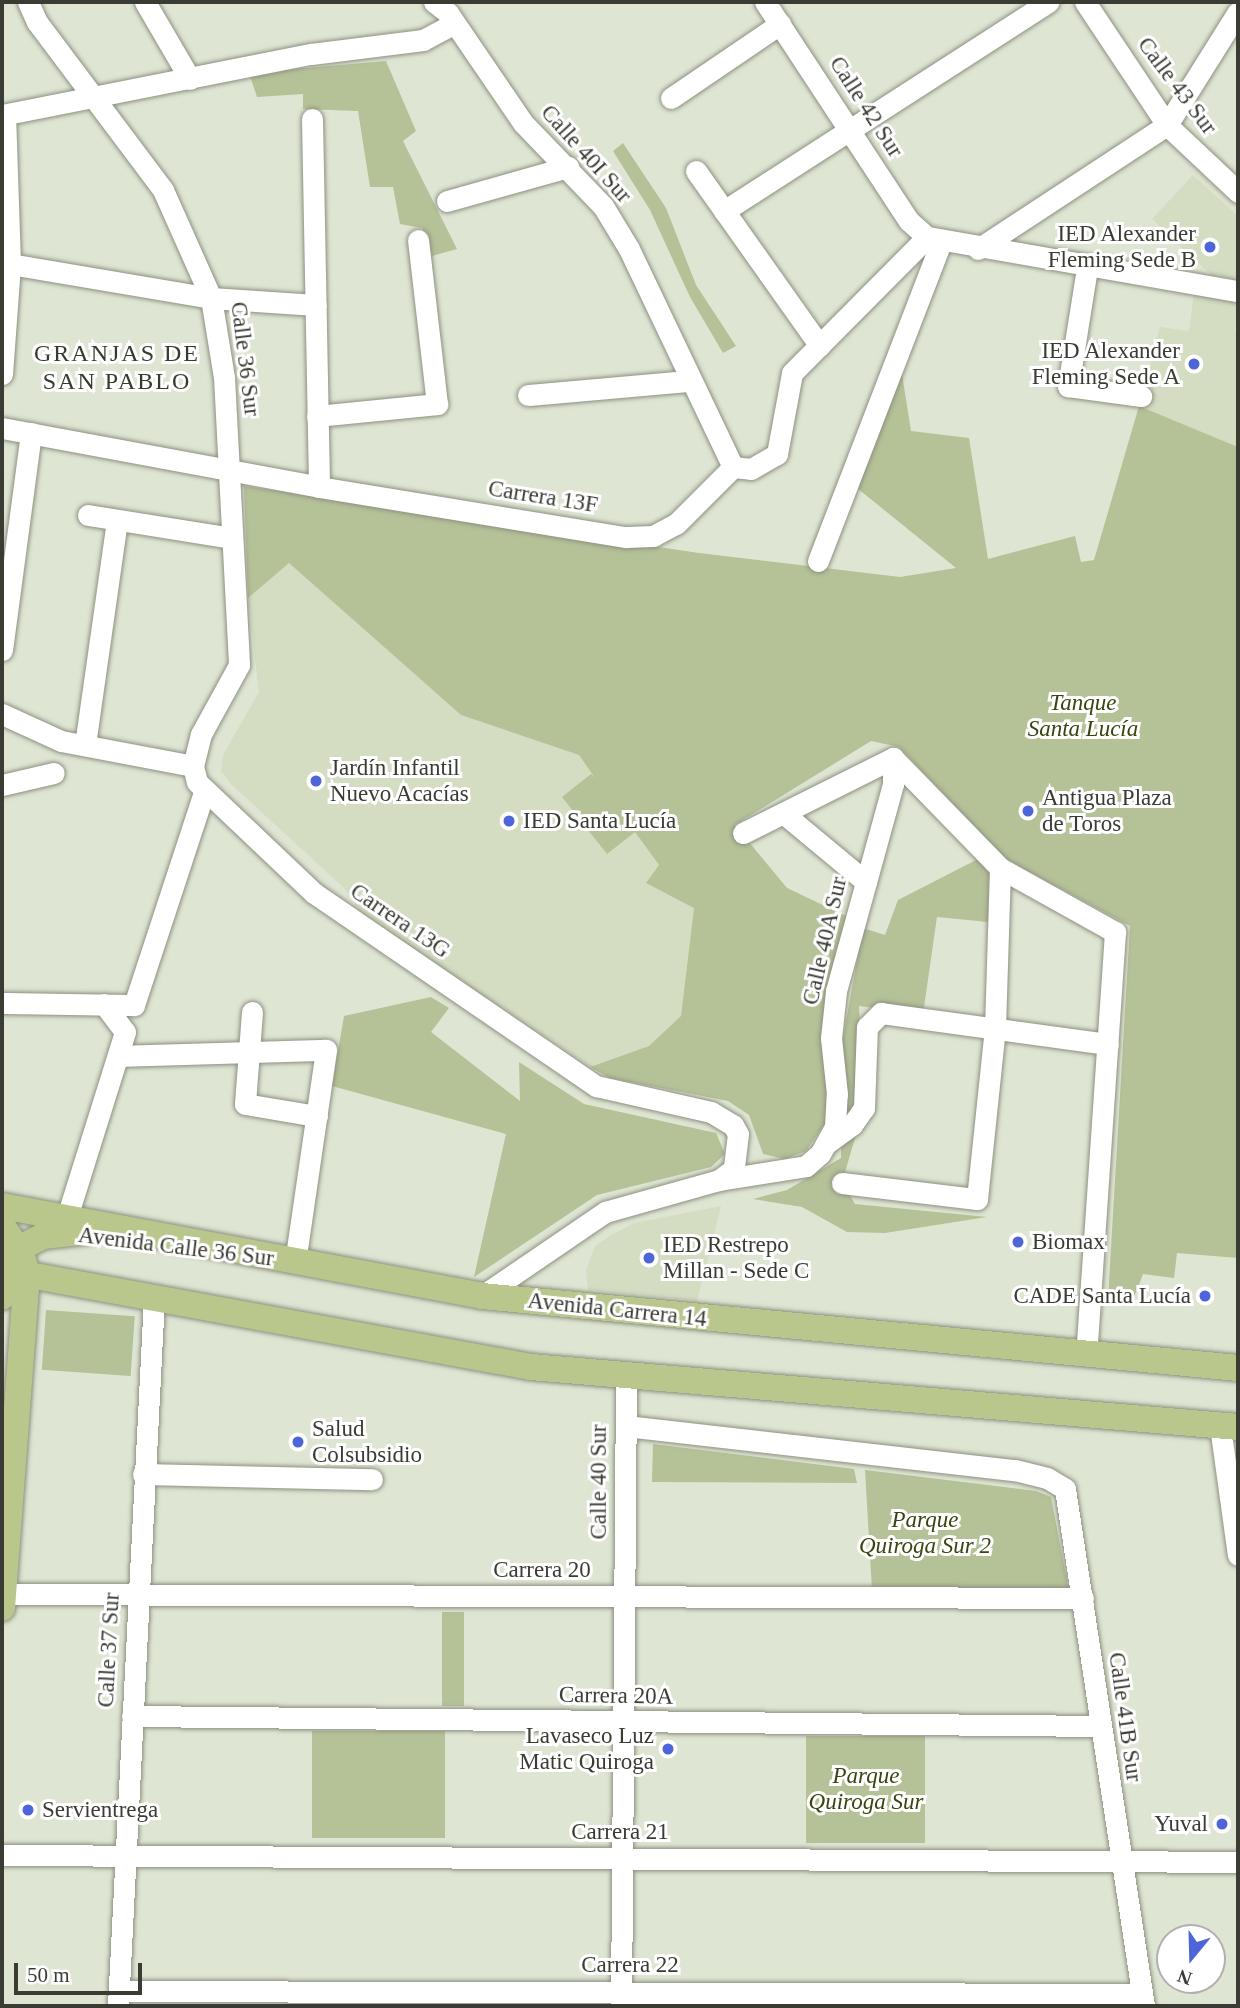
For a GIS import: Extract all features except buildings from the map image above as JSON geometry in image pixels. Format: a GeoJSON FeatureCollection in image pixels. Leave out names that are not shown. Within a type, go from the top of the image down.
{"type":"FeatureCollection","features":[{"type":"Feature","properties":{"kind":"main road","name":"Avenida Carrera 14"},"geometry":{"type":"LineString","coordinates":[[2,1206],[482,1296],[1238,1368]]}},
{"type":"Feature","properties":{"kind":"main road"},"geometry":{"type":"LineString","coordinates":[[2,1225],[10,1272],[2,1599]]}},
{"type":"Feature","properties":{"kind":"main road","name":"Avenida Calle 36 Sur"},"geometry":{"type":"LineString","coordinates":[[10,1272],[43,1236],[93,1232],[295,1262]]}},
{"type":"Feature","properties":{"kind":"main road"},"geometry":{"type":"LineString","coordinates":[[10,1272],[503,1363],[626,1378],[1229,1426]]}},
{"type":"Feature","properties":{"kind":"street","name":"Calle 36 Sur"},"geometry":{"type":"LineString","coordinates":[[28,2],[37,22],[93,100],[163,190],[211,298],[224,377],[238,672],[201,734],[193,766]]}},
{"type":"Feature","properties":{"kind":"street"},"geometry":{"type":"LineString","coordinates":[[145,2],[190,79]]}},
{"type":"Feature","properties":{"kind":"street","name":"Calle 40I Sur"},"geometry":{"type":"LineString","coordinates":[[434,2],[453,24],[523,123],[604,206],[629,249],[688,381],[733,467]]}},
{"type":"Feature","properties":{"kind":"street","name":"Calle 42 Sur"},"geometry":{"type":"LineString","coordinates":[[765,2],[909,221],[934,240]]}},
{"type":"Feature","properties":{"kind":"street"},"geometry":{"type":"LineString","coordinates":[[724,211],[1048,2]]}},
{"type":"Feature","properties":{"kind":"street","name":"Calle 43 Sur"},"geometry":{"type":"LineString","coordinates":[[1085,2],[1167,125],[1238,192]]}},
{"type":"Feature","properties":{"kind":"street"},"geometry":{"type":"LineString","coordinates":[[978,249],[1167,125],[1238,12]]}},
{"type":"Feature","properties":{"kind":"street"},"geometry":{"type":"LineString","coordinates":[[2,374],[10,264],[3,115],[93,100],[312,54],[423,40],[453,24]]}},
{"type":"Feature","properties":{"kind":"street"},"geometry":{"type":"LineString","coordinates":[[671,97],[780,24]]}},
{"type":"Feature","properties":{"kind":"street"},"geometry":{"type":"LineString","coordinates":[[312,119],[319,486]]}},
{"type":"Feature","properties":{"kind":"street"},"geometry":{"type":"LineString","coordinates":[[447,201],[568,167]]}},
{"type":"Feature","properties":{"kind":"street"},"geometry":{"type":"LineString","coordinates":[[696,171],[820,346]]}},
{"type":"Feature","properties":{"kind":"street"},"geometry":{"type":"LineString","coordinates":[[317,416],[437,404],[418,240]]}},
{"type":"Feature","properties":{"kind":"street"},"geometry":{"type":"LineString","coordinates":[[934,240],[1087,268],[1238,291]]}},
{"type":"Feature","properties":{"kind":"street"},"geometry":{"type":"LineString","coordinates":[[733,467],[751,468],[777,454],[787,384],[820,346],[934,240]]}},
{"type":"Feature","properties":{"kind":"street"},"geometry":{"type":"LineString","coordinates":[[818,561],[934,240]]}},
{"type":"Feature","properties":{"kind":"street"},"geometry":{"type":"LineString","coordinates":[[10,264],[211,298],[316,305]]}},
{"type":"Feature","properties":{"kind":"street"},"geometry":{"type":"LineString","coordinates":[[1087,268],[1068,386],[1141,396]]}},
{"type":"Feature","properties":{"kind":"street"},"geometry":{"type":"LineString","coordinates":[[528,395],[688,381]]}},
{"type":"Feature","properties":{"kind":"street","name":"Carrera 13F"},"geometry":{"type":"LineString","coordinates":[[2,428],[230,471],[640,537],[653,536],[676,524],[733,467]]}},
{"type":"Feature","properties":{"kind":"street"},"geometry":{"type":"LineString","coordinates":[[2,650],[31,433]]}},
{"type":"Feature","properties":{"kind":"street"},"geometry":{"type":"LineString","coordinates":[[88,515],[231,538]]}},
{"type":"Feature","properties":{"kind":"street"},"geometry":{"type":"LineString","coordinates":[[85,746],[117,521]]}},
{"type":"Feature","properties":{"kind":"street"},"geometry":{"type":"LineString","coordinates":[[2,714],[61,741],[193,766]]}},
{"type":"Feature","properties":{"kind":"street"},"geometry":{"type":"LineString","coordinates":[[743,833],[892,758],[1000,868],[1115,932],[1116,955],[1086,1352]]}},
{"type":"Feature","properties":{"kind":"street","name":"Calle 40A Sur"},"geometry":{"type":"LineString","coordinates":[[820,1154],[835,1127],[838,1109],[831,1038],[836,991],[893,784],[892,758]]}},
{"type":"Feature","properties":{"kind":"street","name":"Carrera 13G"},"geometry":{"type":"LineString","coordinates":[[193,766],[204,792],[339,912],[596,1086],[702,1110],[733,1125],[738,1134],[738,1154],[734,1169],[719,1181]]}},
{"type":"Feature","properties":{"kind":"street"},"geometry":{"type":"LineString","coordinates":[[2,785],[54,773]]}},
{"type":"Feature","properties":{"kind":"street"},"geometry":{"type":"LineString","coordinates":[[2,1003],[134,1005],[204,792]]}},
{"type":"Feature","properties":{"kind":"street"},"geometry":{"type":"LineString","coordinates":[[783,813],[866,881]]}},
{"type":"Feature","properties":{"kind":"street"},"geometry":{"type":"LineString","coordinates":[[842,1182],[977,1199],[995,1028],[1000,868]]}},
{"type":"Feature","properties":{"kind":"street"},"geometry":{"type":"LineString","coordinates":[[67,1217],[125,1032],[104,1004]]}},
{"type":"Feature","properties":{"kind":"street"},"geometry":{"type":"LineString","coordinates":[[252,1012],[245,1104],[317,1116]]}},
{"type":"Feature","properties":{"kind":"street"},"geometry":{"type":"LineString","coordinates":[[482,1296],[604,1212],[719,1181],[790,1172],[820,1154],[864,1108],[867,1027],[881,1013],[1108,1044]]}},
{"type":"Feature","properties":{"kind":"street"},"geometry":{"type":"LineString","coordinates":[[118,1056],[326,1050],[295,1262]]}},
{"type":"Feature","properties":{"kind":"street","name":"Calle 37 Sur"},"geometry":{"type":"LineString","coordinates":[[118,1998],[154,1297]]}},
{"type":"Feature","properties":{"kind":"street","name":"Calle 40 Sur"},"geometry":{"type":"LineString","coordinates":[[621,1999],[626,1378]]}},
{"type":"Feature","properties":{"kind":"street","name":"Calle 41B Sur"},"geometry":{"type":"LineString","coordinates":[[626,1426],[1015,1470],[1055,1482],[1069,1499],[1119,1862],[1143,2000]]}},
{"type":"Feature","properties":{"kind":"street"},"geometry":{"type":"LineString","coordinates":[[1229,1426],[1238,1555]]}},
{"type":"Feature","properties":{"kind":"street"},"geometry":{"type":"LineString","coordinates":[[143,1474],[372,1479]]}},
{"type":"Feature","properties":{"kind":"street","name":"Carrera 20"},"geometry":{"type":"LineString","coordinates":[[2,1599],[137,1594],[1083,1598]]}},
{"type":"Feature","properties":{"kind":"street","name":"Carrera 20A"},"geometry":{"type":"LineString","coordinates":[[132,1716],[1100,1726]]}},
{"type":"Feature","properties":{"kind":"street","name":"Carrera 21"},"geometry":{"type":"LineString","coordinates":[[2,1855],[1238,1862]]}},
{"type":"Feature","properties":{"kind":"street","name":"Carrera 22"},"geometry":{"type":"LineString","coordinates":[[118,1998],[1143,2000]]}},
{"type":"Feature","properties":{"kind":"shaded area","name":"IED Alexander Fleming Sede B"},"geometry":{"type":"Polygon","coordinates":[[[1193,175],[1238,216],[1238,278],[1211,275],[1152,219],[1193,175]]]}},
{"type":"Feature","properties":{"kind":"shaded area","name":"IED Alexander Fleming Sede A"},"geometry":{"type":"Polygon","coordinates":[[[1194,292],[1238,303],[1235,330],[1238,332],[1238,447],[1139,406],[1160,327],[1189,331],[1194,292]]]}},
{"type":"Feature","properties":{"kind":"shaded area","name":"IED Santa Lucía"},"geometry":{"type":"Polygon","coordinates":[[[289,563],[461,715],[579,755],[659,865],[646,883],[694,907],[681,1016],[666,1034],[649,1046],[590,1067],[361,913],[344,888],[231,784],[221,771],[223,755],[259,692],[248,598],[289,563]]]}},
{"type":"Feature","properties":{"kind":"shaded area","name":"IED Restrepo Millan - Sede C"},"geometry":{"type":"Polygon","coordinates":[[[721,1206],[697,1301],[588,1290],[586,1270],[595,1246],[613,1234],[634,1223],[721,1206]]]}},
{"type":"Feature","properties":{"kind":"green space"},"geometry":{"type":"Polygon","coordinates":[[[386,61],[416,131],[403,141],[457,249],[432,256],[422,228],[400,224],[393,187],[370,187],[358,111],[303,109],[303,94],[257,97],[249,73],[386,61]]]}},
{"type":"Feature","properties":{"kind":"green space"},"geometry":{"type":"Polygon","coordinates":[[[623,143],[666,208],[696,285],[736,346],[723,353],[690,297],[650,210],[613,151],[623,143]]]}},
{"type":"Feature","properties":{"kind":"green space","name":"Tanque Santa Lucía"},"geometry":{"type":"Polygon","coordinates":[[[902,374],[911,431],[969,438],[988,559],[1075,536],[1081,562],[1094,560],[1139,406],[1238,447],[1238,1258],[1177,1253],[1174,1278],[1143,1274],[1133,1300],[1108,1299],[1130,926],[1006,859],[899,747],[871,741],[735,825],[787,888],[846,916],[830,1116],[806,1151],[785,1159],[763,1154],[749,1115],[728,1101],[610,1078],[590,1067],[649,1046],[681,1016],[694,908],[646,883],[659,865],[635,832],[607,854],[562,797],[591,774],[595,778],[579,755],[461,715],[289,563],[248,598],[244,486],[699,553],[900,577],[956,568],[857,488],[902,374]]]}},
{"type":"Feature","properties":{"kind":"green space"},"geometry":{"type":"Polygon","coordinates":[[[978,859],[989,871],[988,922],[937,917],[923,1014],[859,1006],[864,1108],[842,1182],[855,1204],[987,1217],[885,1233],[847,1232],[802,1207],[753,1199],[787,1190],[841,1158],[841,1049],[863,928],[885,935],[898,900],[978,859]]]}},
{"type":"Feature","properties":{"kind":"green space"},"geometry":{"type":"Polygon","coordinates":[[[431,997],[449,1008],[431,1032],[520,1101],[519,1062],[584,1104],[716,1133],[725,1154],[711,1167],[597,1195],[474,1277],[506,1134],[332,1086],[344,1016],[431,997]]]}},
{"type":"Feature","properties":{"kind":"green space"},"geometry":{"type":"Polygon","coordinates":[[[46,1310],[135,1316],[131,1376],[42,1370],[46,1310]]]}},
{"type":"Feature","properties":{"kind":"green space"},"geometry":{"type":"Polygon","coordinates":[[[653,1444],[854,1469],[857,1483],[652,1482],[653,1444]]]}},
{"type":"Feature","properties":{"kind":"green space","name":"Parque Quiroga Sur 2"},"geometry":{"type":"Polygon","coordinates":[[[865,1470],[1036,1491],[1051,1497],[1069,1591],[872,1590],[865,1470]]]}},
{"type":"Feature","properties":{"kind":"green space"},"geometry":{"type":"Polygon","coordinates":[[[442,1612],[464,1612],[464,1706],[442,1706],[442,1612]]]}},
{"type":"Feature","properties":{"kind":"green space"},"geometry":{"type":"Polygon","coordinates":[[[312,1731],[445,1731],[445,1838],[312,1838],[312,1731]]]}},
{"type":"Feature","properties":{"kind":"green space","name":"Parque Quiroga Sur"},"geometry":{"type":"Polygon","coordinates":[[[806,1736],[925,1736],[925,1843],[806,1843],[806,1736]]]}},
{"type":"Feature","properties":{"kind":"place","name":"IED Alexander Fleming Sede B"},"geometry":{"type":"Point","coordinates":[1210,247]}},
{"type":"Feature","properties":{"kind":"place","name":"IED Alexander Fleming Sede A"},"geometry":{"type":"Point","coordinates":[1194,364]}},
{"type":"Feature","properties":{"kind":"place","name":"Jardín Infantil Nuevo Acacías"},"geometry":{"type":"Point","coordinates":[316,781]}},
{"type":"Feature","properties":{"kind":"place","name":"Antigua Plaza de Toros"},"geometry":{"type":"Point","coordinates":[1028,811]}},
{"type":"Feature","properties":{"kind":"place","name":"IED Santa Lucía"},"geometry":{"type":"Point","coordinates":[509,821]}},
{"type":"Feature","properties":{"kind":"place","name":"Biomax"},"geometry":{"type":"Point","coordinates":[1018,1242]}},
{"type":"Feature","properties":{"kind":"place","name":"IED Restrepo Millan - Sede C"},"geometry":{"type":"Point","coordinates":[649,1258]}},
{"type":"Feature","properties":{"kind":"place","name":"CADE Santa Lucía"},"geometry":{"type":"Point","coordinates":[1205,1296]}},
{"type":"Feature","properties":{"kind":"place","name":"Salud Colsubsidio"},"geometry":{"type":"Point","coordinates":[298,1442]}},
{"type":"Feature","properties":{"kind":"place","name":"Lavaseco Luz Matic Quiroga"},"geometry":{"type":"Point","coordinates":[668,1749]}},
{"type":"Feature","properties":{"kind":"place","name":"Servientrega"},"geometry":{"type":"Point","coordinates":[28,1810]}},
{"type":"Feature","properties":{"kind":"place","name":"Yuval"},"geometry":{"type":"Point","coordinates":[1222,1824]}},
{"type":"Feature","properties":{"kind":"district","name":"GRANJAS DE SAN PABLO"},"geometry":{"type":"Point","coordinates":[117,368]}}]}
